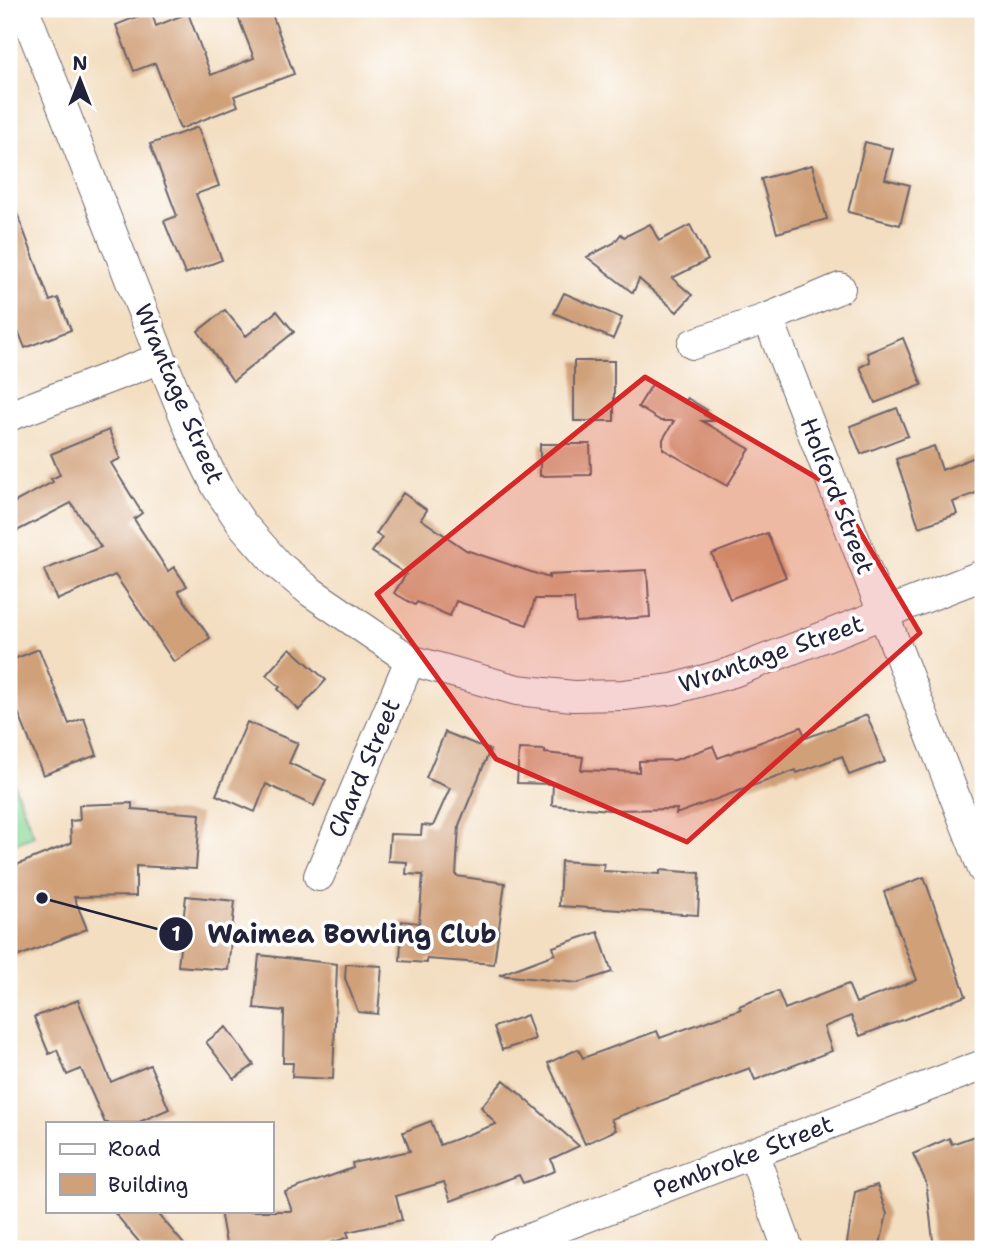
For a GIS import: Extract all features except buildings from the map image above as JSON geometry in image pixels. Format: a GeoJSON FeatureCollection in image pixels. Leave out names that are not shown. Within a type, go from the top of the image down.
{"type":"FeatureCollection","features":[{"type":"Feature","properties":{"kind":"street","name":"Wrantage Street"},"geometry":{"type":"LineString","coordinates":[[24,9],[161,358],[212,477],[242,524],[277,564],[311,592],[410,660],[517,690],[573,696],[624,695],[673,689],[733,672],[983,575]]}},
{"type":"Feature","properties":{"kind":"street"},"geometry":{"type":"LineString","coordinates":[[693,344],[768,318],[840,288]]}},
{"type":"Feature","properties":{"kind":"street","name":"Holford Street"},"geometry":{"type":"LineString","coordinates":[[768,318],[983,869]]}},
{"type":"Feature","properties":{"kind":"street"},"geometry":{"type":"LineString","coordinates":[[9,416],[161,358]]}},
{"type":"Feature","properties":{"kind":"street","name":"Chard Street"},"geometry":{"type":"LineString","coordinates":[[319,876],[410,660]]}},
{"type":"Feature","properties":{"kind":"street","name":"Pembroke Street"},"geometry":{"type":"LineString","coordinates":[[503,1249],[983,1065]]}},
{"type":"Feature","properties":{"kind":"street"},"geometry":{"type":"LineString","coordinates":[[753,1153],[788,1249]]}},
{"type":"Feature","properties":{"kind":"highlighted area"},"geometry":{"type":"Polygon","coordinates":[[[645,377],[834,488],[920,633],[687,842],[496,759],[377,594],[645,377]]]}},
{"type":"Feature","properties":{"kind":"green space"},"geometry":{"type":"Polygon","coordinates":[[[9,772],[34,836],[9,846],[9,772]]]}},
{"type":"Feature","properties":{"kind":"place","name":"Waimea Bowling Club"},"geometry":{"type":"Point","coordinates":[42,898]}}]}
